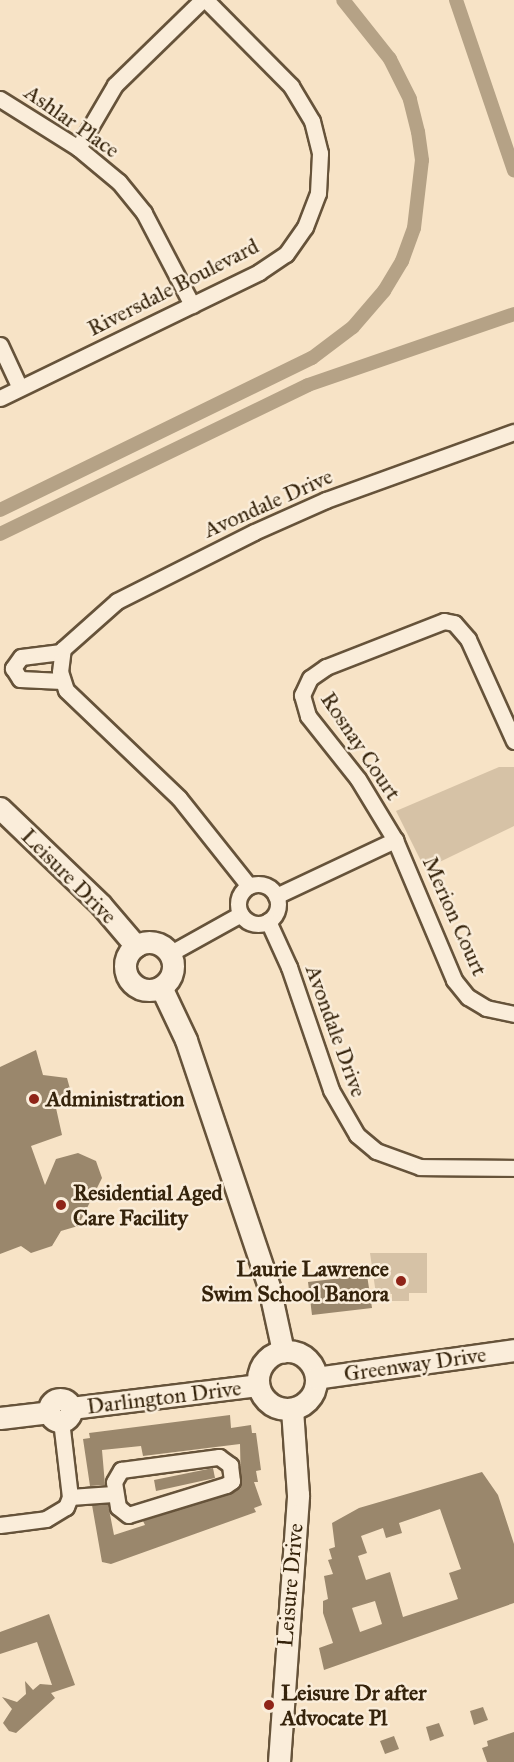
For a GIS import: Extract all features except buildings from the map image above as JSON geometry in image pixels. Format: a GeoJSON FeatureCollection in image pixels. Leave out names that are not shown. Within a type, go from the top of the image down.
{"type":"FeatureCollection","features":[{"type":"Feature","properties":{"kind":"street"},"geometry":{"type":"LineString","coordinates":[[78,147],[115,85],[204,0]]}},
{"type":"Feature","properties":{"kind":"street","name":"Riversdale Boulevard"},"geometry":{"type":"LineString","coordinates":[[0,398],[192,304],[286,254],[305,227],[318,193],[320,153],[312,121],[291,86],[204,0]]}},
{"type":"Feature","properties":{"kind":"street","name":"Ashlar Place"},"geometry":{"type":"LineString","coordinates":[[0,99],[78,147],[119,182],[144,213],[192,304]]}},
{"type":"Feature","properties":{"kind":"street"},"geometry":{"type":"LineString","coordinates":[[0,345],[20,388]]}},
{"type":"Feature","properties":{"kind":"street","name":"Avondale Drive"},"geometry":{"type":"LineString","coordinates":[[61,652],[73,635],[117,601],[244,537],[326,500],[514,432]]}},
{"type":"Feature","properties":{"kind":"street","name":"Rosnay Court"},"geometry":{"type":"LineString","coordinates":[[395,840],[358,779],[303,705],[305,686],[317,672],[435,621],[454,623],[468,639],[514,741]]}},
{"type":"Feature","properties":{"kind":"street"},"geometry":{"type":"LineString","coordinates":[[62,681],[20,679],[13,668],[18,658],[61,652],[62,681],[201,823],[249,886]]}},
{"type":"Feature","properties":{"kind":"street"},"geometry":{"type":"LineString","coordinates":[[38,655],[39,680]]}},
{"type":"Feature","properties":{"kind":"street","name":"Leisure Drive"},"geometry":{"type":"LineString","coordinates":[[0,808],[102,905],[136,946]]}},
{"type":"Feature","properties":{"kind":"street"},"geometry":{"type":"LineString","coordinates":[[276,896],[395,840]]}},
{"type":"Feature","properties":{"kind":"street","name":"Merion Court"},"geometry":{"type":"LineString","coordinates":[[395,840],[454,980],[468,997],[486,1008],[514,1014]]}},
{"type":"Feature","properties":{"kind":"street"},"geometry":{"type":"LineString","coordinates":[[265,885],[276,896],[278,908],[268,921],[250,922],[241,914],[240,896],[249,886],[265,885]]}},
{"type":"Feature","properties":{"kind":"street"},"geometry":{"type":"LineString","coordinates":[[170,954],[241,914]]}},
{"type":"Feature","properties":{"kind":"street","name":"Avondale Drive"},"geometry":{"type":"LineString","coordinates":[[268,921],[289,968],[331,1090],[357,1135],[376,1151],[420,1167],[514,1168]]}},
{"type":"Feature","properties":{"kind":"street"},"geometry":{"type":"LineString","coordinates":[[154,943],[170,954],[171,976],[160,987],[144,990],[130,981],[125,966],[136,946],[154,943]]}},
{"type":"Feature","properties":{"kind":"street"},"geometry":{"type":"LineString","coordinates":[[160,987],[186,1040],[269,1287],[283,1351]]}},
{"type":"Feature","properties":{"kind":"street","name":"Greenway Drive"},"geometry":{"type":"LineString","coordinates":[[316,1378],[514,1350]]}},
{"type":"Feature","properties":{"kind":"street"},"geometry":{"type":"LineString","coordinates":[[283,1351],[305,1357],[316,1378],[310,1398],[292,1409],[270,1404],[258,1385],[263,1362],[283,1351]]}},
{"type":"Feature","properties":{"kind":"street","name":"Darlington Drive"},"geometry":{"type":"LineString","coordinates":[[0,1418],[61,1413],[258,1385]]}},
{"type":"Feature","properties":{"kind":"street","name":"Leisure Drive"},"geometry":{"type":"LineString","coordinates":[[279,1762],[298,1495],[292,1409]]}},
{"type":"Feature","properties":{"kind":"street"},"geometry":{"type":"LineString","coordinates":[[0,1524],[58,1515],[70,1497],[61,1413]]}},
{"type":"Feature","properties":{"kind":"street"},"geometry":{"type":"LineString","coordinates":[[219,1457],[230,1465],[232,1481],[226,1485],[128,1515],[113,1494],[116,1474],[128,1468],[219,1457]]}},
{"type":"Feature","properties":{"kind":"street"},"geometry":{"type":"LineString","coordinates":[[70,1497],[113,1494]]}},
{"type":"Feature","properties":{"kind":"shaded area"},"geometry":{"type":"Polygon","coordinates":[[[499,767],[514,767],[514,826],[425,869],[396,811],[499,767]]]}},
{"type":"Feature","properties":{"kind":"shaded area","name":"Laurie Lawrence Swim School Banora"},"geometry":{"type":"Polygon","coordinates":[[[370,1253],[427,1253],[427,1293],[409,1293],[409,1301],[392,1301],[392,1294],[376,1294],[370,1253]]]}},
{"type":"Feature","properties":{"kind":"waterway"},"geometry":{"type":"LineString","coordinates":[[0,510],[312,358],[353,327],[384,291],[402,261],[414,228],[422,160],[410,99],[390,59],[343,0]]}},
{"type":"Feature","properties":{"kind":"waterway"},"geometry":{"type":"LineString","coordinates":[[456,0],[514,170]]}},
{"type":"Feature","properties":{"kind":"waterway"},"geometry":{"type":"LineString","coordinates":[[0,534],[308,385],[514,314]]}},
{"type":"Feature","properties":{"kind":"place","name":"Administration"},"geometry":{"type":"Point","coordinates":[34,1099]}},
{"type":"Feature","properties":{"kind":"place","name":"Residential Aged Care Facility"},"geometry":{"type":"Point","coordinates":[61,1205]}},
{"type":"Feature","properties":{"kind":"place","name":"Laurie Lawrence Swim School Banora"},"geometry":{"type":"Point","coordinates":[401,1281]}},
{"type":"Feature","properties":{"kind":"place","name":"Leisure Dr after Advocate Pl"},"geometry":{"type":"Point","coordinates":[269,1705]}}]}
